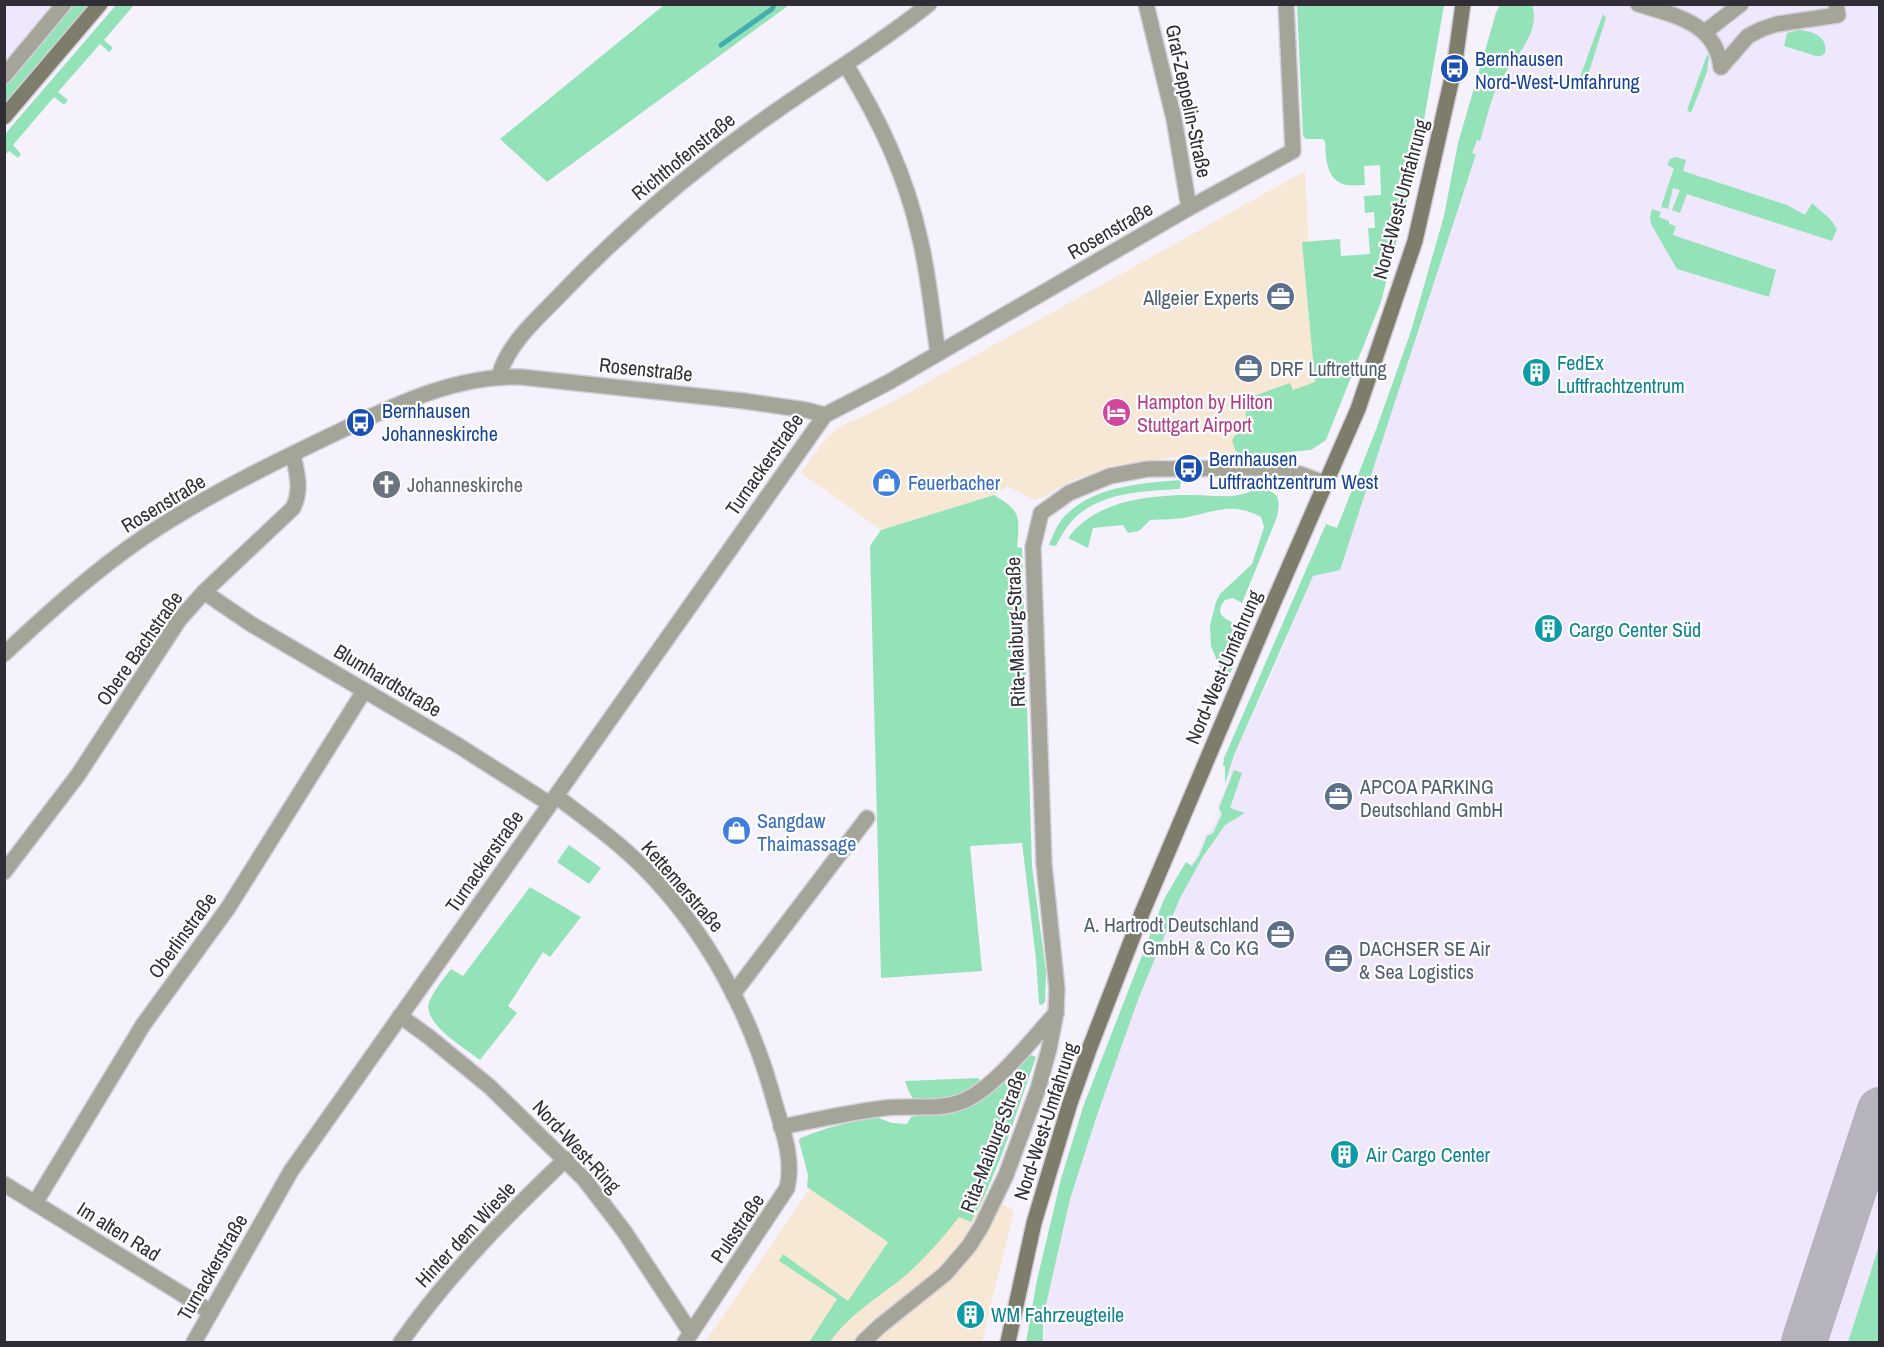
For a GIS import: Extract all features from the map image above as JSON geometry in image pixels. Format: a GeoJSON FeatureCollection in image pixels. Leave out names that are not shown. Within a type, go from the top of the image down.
{"type":"FeatureCollection","features":[{"type":"Feature","properties":{"kind":"main road"},"geometry":{"type":"LineString","coordinates":[[4,117],[100,4]]}},
{"type":"Feature","properties":{"kind":"main road","name":"Nord-West-Umfahrung"},"geometry":{"type":"LineString","coordinates":[[1008,1342],[1034,1223],[1090,1047],[1142,913],[1358,409],[1415,241],[1454,69],[1463,4]]}},
{"type":"Feature","properties":{"kind":"street"},"geometry":{"type":"LineString","coordinates":[[4,76],[64,4]]}},
{"type":"Feature","properties":{"kind":"street","name":"Richthofenstraße"},"geometry":{"type":"LineString","coordinates":[[499,376],[502,365],[516,343],[565,290],[634,223],[726,146],[846,65],[929,4]]}},
{"type":"Feature","properties":{"kind":"street","name":"Graf-Zeppelin-Straße"},"geometry":{"type":"LineString","coordinates":[[1146,4],[1174,119],[1189,208]]}},
{"type":"Feature","properties":{"kind":"street","name":"Rosenstraße"},"geometry":{"type":"LineString","coordinates":[[4,654],[76,588],[144,537],[198,504],[293,455],[431,392],[478,379],[499,376],[521,377],[726,398],[795,408],[825,415],[1293,151],[1286,4]]}},
{"type":"Feature","properties":{"kind":"street"},"geometry":{"type":"LineString","coordinates":[[1638,4],[1694,23],[1705,32],[1719,52],[1721,67],[1748,36],[1762,29],[1837,10]]}},
{"type":"Feature","properties":{"kind":"street"},"geometry":{"type":"LineString","coordinates":[[1705,32],[1741,4]]}},
{"type":"Feature","properties":{"kind":"street"},"geometry":{"type":"LineString","coordinates":[[846,65],[874,111],[904,185],[922,247],[938,353]]}},
{"type":"Feature","properties":{"kind":"street","name":"Turnackerstraße"},"geometry":{"type":"LineString","coordinates":[[194,1342],[291,1171],[825,415]]}},
{"type":"Feature","properties":{"kind":"street","name":"Obere Bachstraße"},"geometry":{"type":"LineString","coordinates":[[4,872],[78,775],[179,620],[204,592],[293,508],[299,489],[293,455]]}},
{"type":"Feature","properties":{"kind":"street","name":"Rita-Maiburg-Straße"},"geometry":{"type":"LineString","coordinates":[[863,1342],[879,1326],[945,1274],[969,1246],[991,1210],[1038,1089],[1056,1013],[1057,989],[1044,864],[1033,547],[1041,513],[1069,493],[1102,479],[1148,469],[1273,468],[1300,474],[1327,484]]}},
{"type":"Feature","properties":{"kind":"street","name":"Blumhardtstraße"},"geometry":{"type":"LineString","coordinates":[[204,592],[244,620],[553,800]]}},
{"type":"Feature","properties":{"kind":"street","name":"Oberlinstraße"},"geometry":{"type":"LineString","coordinates":[[35,1203],[143,1025],[234,899],[364,691]]}},
{"type":"Feature","properties":{"kind":"street","name":"Kettemerstraße"},"geometry":{"type":"LineString","coordinates":[[553,800],[625,850],[664,890],[709,949],[733,994],[759,1054],[781,1127]]}},
{"type":"Feature","properties":{"kind":"street"},"geometry":{"type":"LineString","coordinates":[[733,994],[867,818]]}},
{"type":"Feature","properties":{"kind":"street","name":"Rita-Maiburg-Straße"},"geometry":{"type":"LineString","coordinates":[[781,1127],[854,1113],[897,1107],[942,1106],[963,1101],[985,1088],[1003,1071],[1056,1013]]}},
{"type":"Feature","properties":{"kind":"street","name":"Nord-West-Ring"},"geometry":{"type":"LineString","coordinates":[[400,1016],[472,1071],[566,1159],[584,1179],[624,1231],[688,1338]]}},
{"type":"Feature","properties":{"kind":"street","name":"Pulsstraße"},"geometry":{"type":"LineString","coordinates":[[688,1338],[787,1188],[790,1177],[789,1164],[781,1127]]}},
{"type":"Feature","properties":{"kind":"street","name":"Hinter dem Wiesle"},"geometry":{"type":"LineString","coordinates":[[401,1342],[469,1256],[566,1159]]}},
{"type":"Feature","properties":{"kind":"street","name":"Im alten Rad"},"geometry":{"type":"LineString","coordinates":[[4,1184],[211,1312]]}},
{"type":"Feature","properties":{"kind":"shaded area"},"geometry":{"type":"Polygon","coordinates":[[[5,5],[56,5],[5,65],[5,5]]]}},
{"type":"Feature","properties":{"kind":"shaded area"},"geometry":{"type":"Polygon","coordinates":[[[1500,5],[1879,5],[1879,1342],[1044,1342],[1047,1275],[1067,1183],[1175,890],[1219,813],[1217,806],[1226,787],[1234,754],[1270,678],[1331,533],[1341,526],[1408,353],[1478,88],[1495,12],[1500,5]]]}},
{"type":"Feature","properties":{"kind":"shaded area"},"geometry":{"type":"Polygon","coordinates":[[[1305,171],[1316,384],[1243,451],[1244,456],[1173,457],[1110,468],[1078,478],[1035,500],[1007,486],[994,495],[881,530],[801,473],[824,441],[839,427],[881,408],[1305,171]]]}},
{"type":"Feature","properties":{"kind":"shaded area"},"geometry":{"type":"Polygon","coordinates":[[[890,1134],[1014,1211],[982,1342],[705,1342],[813,1184],[890,1134]]]}},
{"type":"Feature","properties":{"kind":"green space"},"geometry":{"type":"Polygon","coordinates":[[[117,4],[134,5],[104,40],[113,48],[109,52],[100,44],[58,92],[68,100],[64,105],[54,97],[13,145],[21,154],[18,158],[9,151],[5,155],[5,134],[117,4]]]}},
{"type":"Feature","properties":{"kind":"green space"},"geometry":{"type":"Polygon","coordinates":[[[74,5],[89,5],[5,104],[5,86],[74,5]]]}},
{"type":"Feature","properties":{"kind":"green space"},"geometry":{"type":"Polygon","coordinates":[[[664,5],[789,5],[547,182],[500,139],[664,5]]]}},
{"type":"Feature","properties":{"kind":"green space"},"geometry":{"type":"Polygon","coordinates":[[[1297,5],[1444,5],[1417,160],[1381,302],[1326,440],[1311,450],[1244,456],[1235,450],[1232,440],[1246,418],[1245,399],[1290,383],[1293,390],[1315,382],[1302,242],[1340,239],[1341,256],[1370,254],[1368,228],[1375,228],[1374,212],[1365,213],[1364,196],[1381,195],[1380,165],[1364,166],[1365,185],[1346,185],[1330,173],[1325,141],[1306,139],[1303,136],[1297,5]]]}},
{"type":"Feature","properties":{"kind":"green space"},"geometry":{"type":"Polygon","coordinates":[[[1500,5],[1532,5],[1533,26],[1524,46],[1499,83],[1480,141],[1477,140],[1472,153],[1476,154],[1340,570],[1313,576],[1234,755],[1225,784],[1224,758],[1326,524],[1337,528],[1377,427],[1411,331],[1444,216],[1458,143],[1500,5]]]}},
{"type":"Feature","properties":{"kind":"green space"},"geometry":{"type":"Polygon","coordinates":[[[1603,14],[1606,18],[1587,78],[1583,82],[1580,77],[1603,14]]]}},
{"type":"Feature","properties":{"kind":"green space"},"geometry":{"type":"Polygon","coordinates":[[[1799,30],[1814,33],[1822,39],[1825,53],[1816,56],[1784,46],[1787,33],[1799,30]]]}},
{"type":"Feature","properties":{"kind":"green space"},"geometry":{"type":"Polygon","coordinates":[[[1707,55],[1709,56],[1707,72],[1691,113],[1687,110],[1707,55]]]}},
{"type":"Feature","properties":{"kind":"green space"},"geometry":{"type":"Polygon","coordinates":[[[1676,157],[1686,160],[1683,171],[1787,205],[1805,215],[1812,203],[1831,220],[1837,229],[1832,241],[1687,194],[1680,213],[1672,210],[1680,190],[1673,188],[1668,209],[1661,207],[1674,168],[1667,165],[1670,159],[1676,157]]]}},
{"type":"Feature","properties":{"kind":"green space"},"geometry":{"type":"Polygon","coordinates":[[[1652,209],[1661,212],[1659,217],[1676,226],[1673,235],[1776,270],[1769,297],[1677,269],[1651,224],[1652,209]]]}},
{"type":"Feature","properties":{"kind":"green space"},"geometry":{"type":"Polygon","coordinates":[[[1181,480],[1180,489],[1137,492],[1094,504],[1071,522],[1056,546],[1049,545],[1062,519],[1089,498],[1119,488],[1181,480]]]}},
{"type":"Feature","properties":{"kind":"green space"},"geometry":{"type":"Polygon","coordinates":[[[1257,489],[1270,491],[1277,496],[1279,505],[1277,517],[1242,603],[1233,598],[1225,600],[1220,610],[1225,618],[1232,622],[1233,633],[1238,636],[1235,663],[1220,694],[1214,691],[1220,668],[1211,646],[1210,625],[1220,594],[1252,564],[1264,527],[1261,517],[1242,510],[1225,509],[1183,518],[1150,520],[1139,531],[1128,533],[1123,525],[1093,528],[1088,548],[1068,538],[1093,515],[1125,502],[1177,495],[1234,496],[1257,489]]]}},
{"type":"Feature","properties":{"kind":"green space"},"geometry":{"type":"Polygon","coordinates":[[[994,495],[1014,510],[1017,515],[1017,547],[1022,548],[1032,866],[1046,972],[1045,1002],[1042,1005],[1039,1004],[1022,843],[970,846],[982,971],[881,978],[870,546],[881,530],[994,495]]]}},
{"type":"Feature","properties":{"kind":"green space"},"geometry":{"type":"Polygon","coordinates":[[[1234,770],[1242,773],[1230,808],[1245,813],[1225,825],[1202,858],[1180,898],[1139,997],[1070,1199],[1043,1318],[1043,1342],[1026,1342],[1037,1280],[1061,1179],[1083,1107],[1164,899],[1186,862],[1192,866],[1207,836],[1213,833],[1222,814],[1219,808],[1234,770]]]}},
{"type":"Feature","properties":{"kind":"green space"},"geometry":{"type":"Polygon","coordinates":[[[569,845],[601,868],[589,884],[557,862],[569,845]]]}},
{"type":"Feature","properties":{"kind":"green space"},"geometry":{"type":"Polygon","coordinates":[[[530,887],[581,917],[550,957],[543,952],[508,1006],[517,1013],[480,1060],[445,1034],[437,1025],[428,1008],[430,1000],[451,969],[463,976],[530,887]]]}},
{"type":"Feature","properties":{"kind":"green space"},"geometry":{"type":"Polygon","coordinates":[[[1026,1053],[1036,1057],[999,1161],[971,1222],[959,1217],[914,1268],[856,1314],[830,1342],[810,1341],[837,1299],[779,1261],[783,1254],[848,1301],[888,1242],[807,1187],[808,1175],[800,1138],[867,1118],[876,1117],[892,1123],[907,1124],[911,1117],[917,1115],[968,1108],[996,1088],[1026,1053]]]}},
{"type":"Feature","properties":{"kind":"green space"},"geometry":{"type":"Polygon","coordinates":[[[978,1078],[982,1083],[968,1091],[928,1102],[913,1098],[905,1081],[978,1078]]]}},
{"type":"Feature","properties":{"kind":"green space"},"geometry":{"type":"Polygon","coordinates":[[[1879,1246],[1879,1342],[1848,1342],[1879,1246]]]}},
{"type":"Feature","properties":{"kind":"waterway"},"geometry":{"type":"LineString","coordinates":[[721,45],[772,9],[774,4]]}},
{"type":"Feature","properties":{"kind":"taxiway"},"geometry":{"type":"LineString","coordinates":[[1804,1342],[1880,1110]]}},
{"type":"Feature","properties":{"kind":"place","name":"Bernhausen Nord-West-Umfahrung"},"geometry":{"type":"Point","coordinates":[1454,69]}},
{"type":"Feature","properties":{"kind":"place","name":"Allgeier Experts"},"geometry":{"type":"Point","coordinates":[1280,297]}},
{"type":"Feature","properties":{"kind":"place","name":"DRF Luftrettung"},"geometry":{"type":"Point","coordinates":[1249,368]}},
{"type":"Feature","properties":{"kind":"place","name":"FedEx Luftfrachtzentrum"},"geometry":{"type":"Point","coordinates":[1536,373]}},
{"type":"Feature","properties":{"kind":"place","name":"Hampton by Hilton Stuttgart Airport"},"geometry":{"type":"Point","coordinates":[1116,413]}},
{"type":"Feature","properties":{"kind":"place","name":"Bernhausen Johanneskirche"},"geometry":{"type":"Point","coordinates":[361,422]}},
{"type":"Feature","properties":{"kind":"place","name":"Bernhausen Luftfrachtzentrum West"},"geometry":{"type":"Point","coordinates":[1188,469]}},
{"type":"Feature","properties":{"kind":"place","name":"Feuerbacher"},"geometry":{"type":"Point","coordinates":[887,482]}},
{"type":"Feature","properties":{"kind":"place","name":"Johanneskirche"},"geometry":{"type":"Point","coordinates":[386,484]}},
{"type":"Feature","properties":{"kind":"place","name":"Cargo Center Süd"},"geometry":{"type":"Point","coordinates":[1548,629]}},
{"type":"Feature","properties":{"kind":"place","name":"APCOA PARKING Deutschland GmbH"},"geometry":{"type":"Point","coordinates":[1339,797]}},
{"type":"Feature","properties":{"kind":"place","name":"Sangdaw Thaimassage"},"geometry":{"type":"Point","coordinates":[736,831]}},
{"type":"Feature","properties":{"kind":"place","name":"A. Hartrodt Deutschland GmbH & Co KG"},"geometry":{"type":"Point","coordinates":[1280,935]}},
{"type":"Feature","properties":{"kind":"place","name":"DACHSER SE Air & Sea Logistics"},"geometry":{"type":"Point","coordinates":[1338,959]}},
{"type":"Feature","properties":{"kind":"place","name":"Air Cargo Center"},"geometry":{"type":"Point","coordinates":[1345,1154]}},
{"type":"Feature","properties":{"kind":"place","name":"WM Fahrzeugteile"},"geometry":{"type":"Point","coordinates":[970,1314]}}]}
